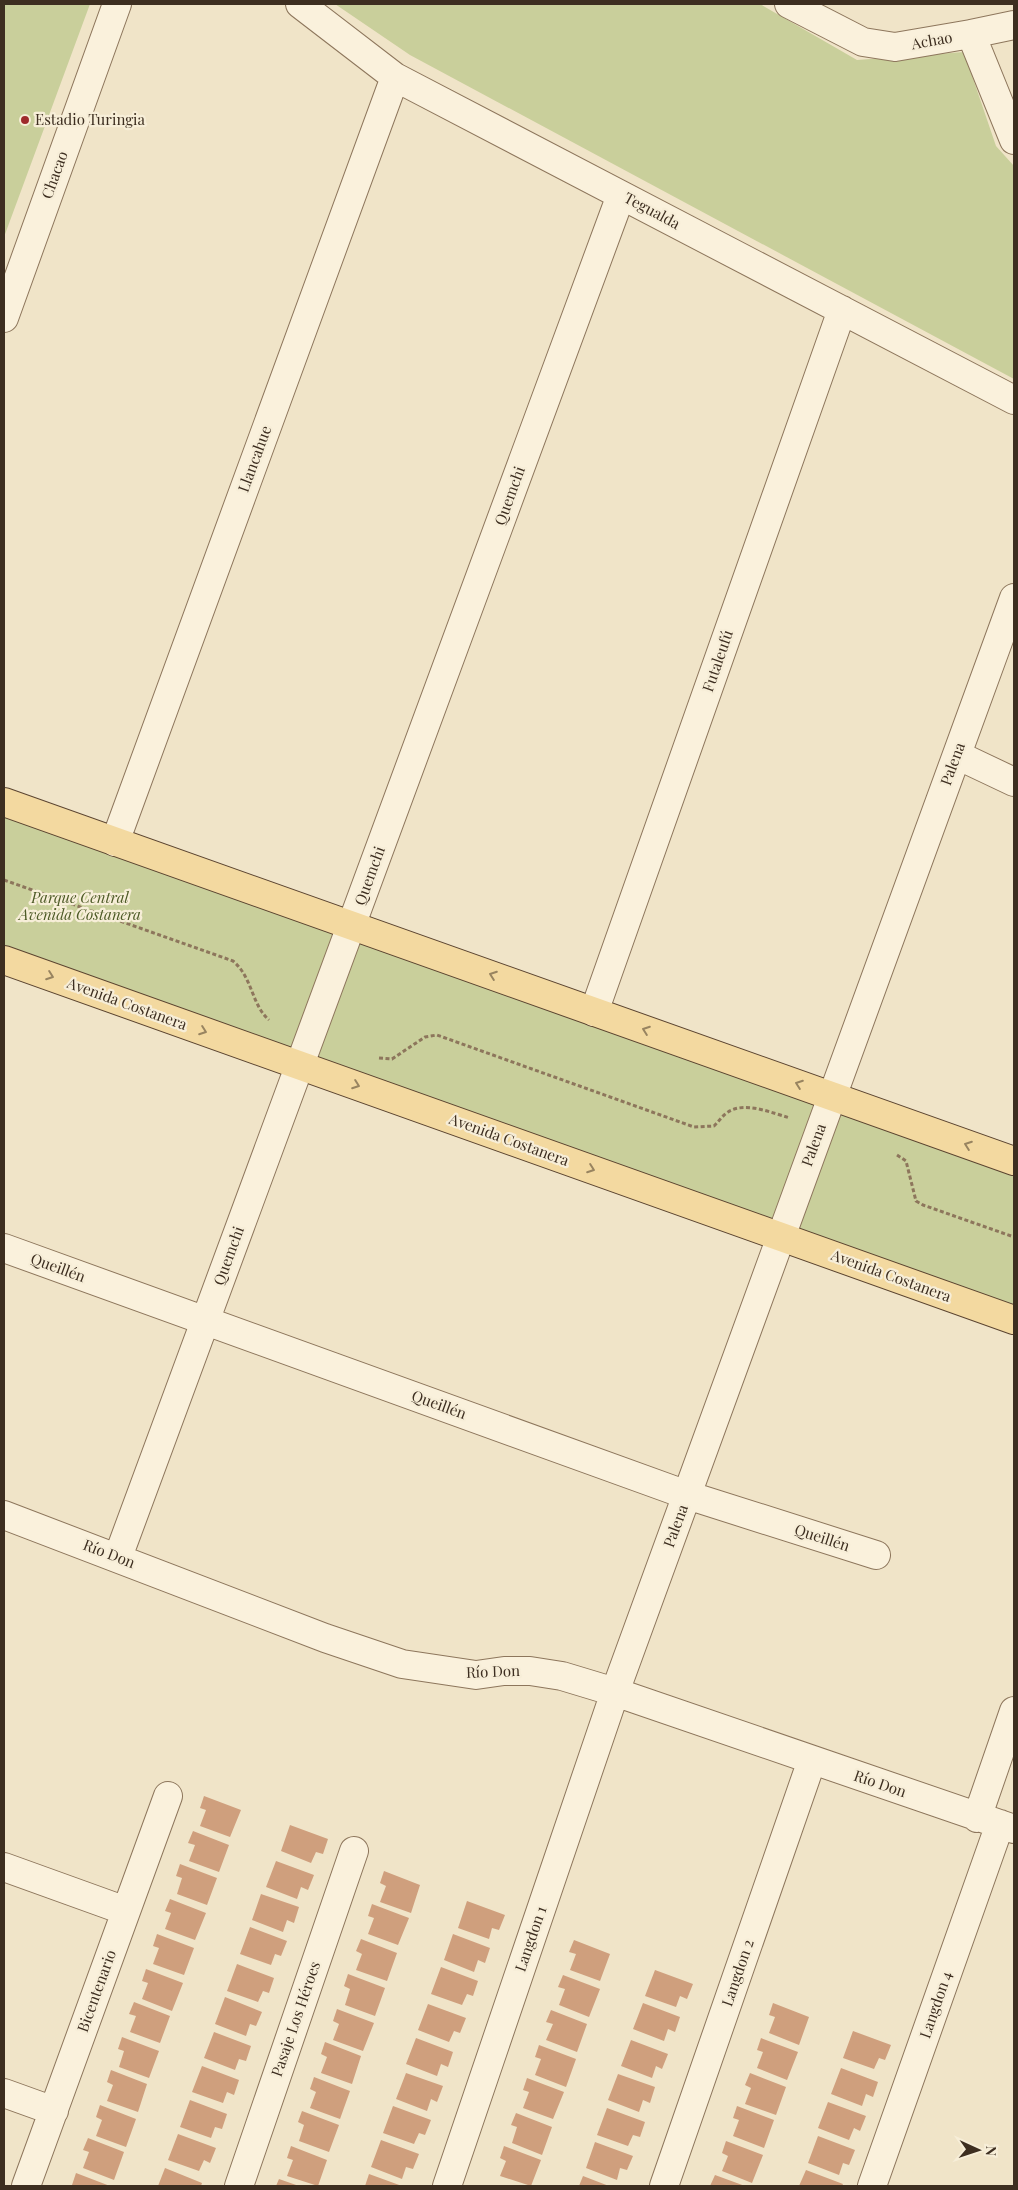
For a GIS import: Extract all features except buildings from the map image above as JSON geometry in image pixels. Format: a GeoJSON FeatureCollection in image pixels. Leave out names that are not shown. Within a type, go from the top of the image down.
{"type":"FeatureCollection","features":[{"type":"Feature","properties":{"kind":"main road"},"geometry":{"type":"LineString","coordinates":[[4,802],[1014,1161]]}},
{"type":"Feature","properties":{"kind":"main road","name":"Avenida Costanera"},"geometry":{"type":"LineString","coordinates":[[4,960],[1014,1320]]}},
{"type":"Feature","properties":{"kind":"street","name":"Chacao"},"geometry":{"type":"LineString","coordinates":[[4,318],[117,4]]}},
{"type":"Feature","properties":{"kind":"street","name":"Tegualda"},"geometry":{"type":"LineString","coordinates":[[300,4],[395,76],[1014,400]]}},
{"type":"Feature","properties":{"kind":"street","name":"Achao"},"geometry":{"type":"LineString","coordinates":[[789,4],[864,42],[895,47],[971,34],[1014,140]]}},
{"type":"Feature","properties":{"kind":"street"},"geometry":{"type":"LineString","coordinates":[[971,34],[1014,25]]}},
{"type":"Feature","properties":{"kind":"street","name":"Llancahue"},"geometry":{"type":"LineString","coordinates":[[115,842],[395,76]]}},
{"type":"Feature","properties":{"kind":"street","name":"Quemchi"},"geometry":{"type":"LineString","coordinates":[[118,1558],[621,195]]}},
{"type":"Feature","properties":{"kind":"street","name":"Futaleufú"},"geometry":{"type":"LineString","coordinates":[[594,1012],[842,310]]}},
{"type":"Feature","properties":{"kind":"street","name":"Palena"},"geometry":{"type":"LineString","coordinates":[[615,1692],[1014,598]]}},
{"type":"Feature","properties":{"kind":"street"},"geometry":{"type":"LineString","coordinates":[[957,755],[1014,782]]}},
{"type":"Feature","properties":{"kind":"street","name":"Queillén"},"geometry":{"type":"LineString","coordinates":[[4,1248],[687,1495],[876,1555]]}},
{"type":"Feature","properties":{"kind":"street","name":"Río Don"},"geometry":{"type":"LineString","coordinates":[[4,1515],[326,1638],[402,1664],[476,1675],[504,1671],[530,1671],[562,1676],[615,1692],[997,1824]]}},
{"type":"Feature","properties":{"kind":"street","name":"Langdon 1"},"geometry":{"type":"LineString","coordinates":[[447,2186],[615,1692]]}},
{"type":"Feature","properties":{"kind":"street","name":"Langdon 4"},"geometry":{"type":"LineString","coordinates":[[872,2186],[997,1824],[1014,1711]]}},
{"type":"Feature","properties":{"kind":"street","name":"Langdon 2"},"geometry":{"type":"LineString","coordinates":[[664,2186],[812,1760]]}},
{"type":"Feature","properties":{"kind":"street","name":"Bicentenario"},"geometry":{"type":"LineString","coordinates":[[26,2186],[168,1796]]}},
{"type":"Feature","properties":{"kind":"street","name":"Pasaje Los Héroes"},"geometry":{"type":"LineString","coordinates":[[239,2186],[354,1851]]}},
{"type":"Feature","properties":{"kind":"street"},"geometry":{"type":"LineString","coordinates":[[4,1868],[126,1911]]}},
{"type":"Feature","properties":{"kind":"street"},"geometry":{"type":"LineString","coordinates":[[4,2093],[54,2110]]}},
{"type":"Feature","properties":{"kind":"path"},"geometry":{"type":"LineString","coordinates":[[4,880],[233,960],[242,969],[250,982],[261,1013],[270,1020],[311,1035]]}},
{"type":"Feature","properties":{"kind":"path"},"geometry":{"type":"LineString","coordinates":[[371,1057],[392,1059],[425,1037],[437,1035],[694,1127],[714,1126],[726,1113],[734,1108],[744,1107],[822,1125]]}},
{"type":"Feature","properties":{"kind":"path"},"geometry":{"type":"LineString","coordinates":[[894,1153],[906,1160],[916,1201],[923,1206],[1014,1237]]}},
{"type":"Feature","properties":{"kind":"green space","name":"Estadio Turingia"},"geometry":{"type":"Polygon","coordinates":[[[4,4],[90,4],[4,237],[4,4]]]}},
{"type":"Feature","properties":{"kind":"green space"},"geometry":{"type":"Polygon","coordinates":[[[335,4],[760,4],[857,60],[964,52],[996,146],[1014,166],[1014,379],[410,55],[335,4]]]}},
{"type":"Feature","properties":{"kind":"green space","name":"Parque Central Avenida Costanera"},"geometry":{"type":"Polygon","coordinates":[[[4,808],[1014,1169],[1014,1312],[4,952],[4,808]]]}},
{"type":"Feature","properties":{"kind":"place","name":"Estadio Turingia"},"geometry":{"type":"Point","coordinates":[25,120]}}]}
